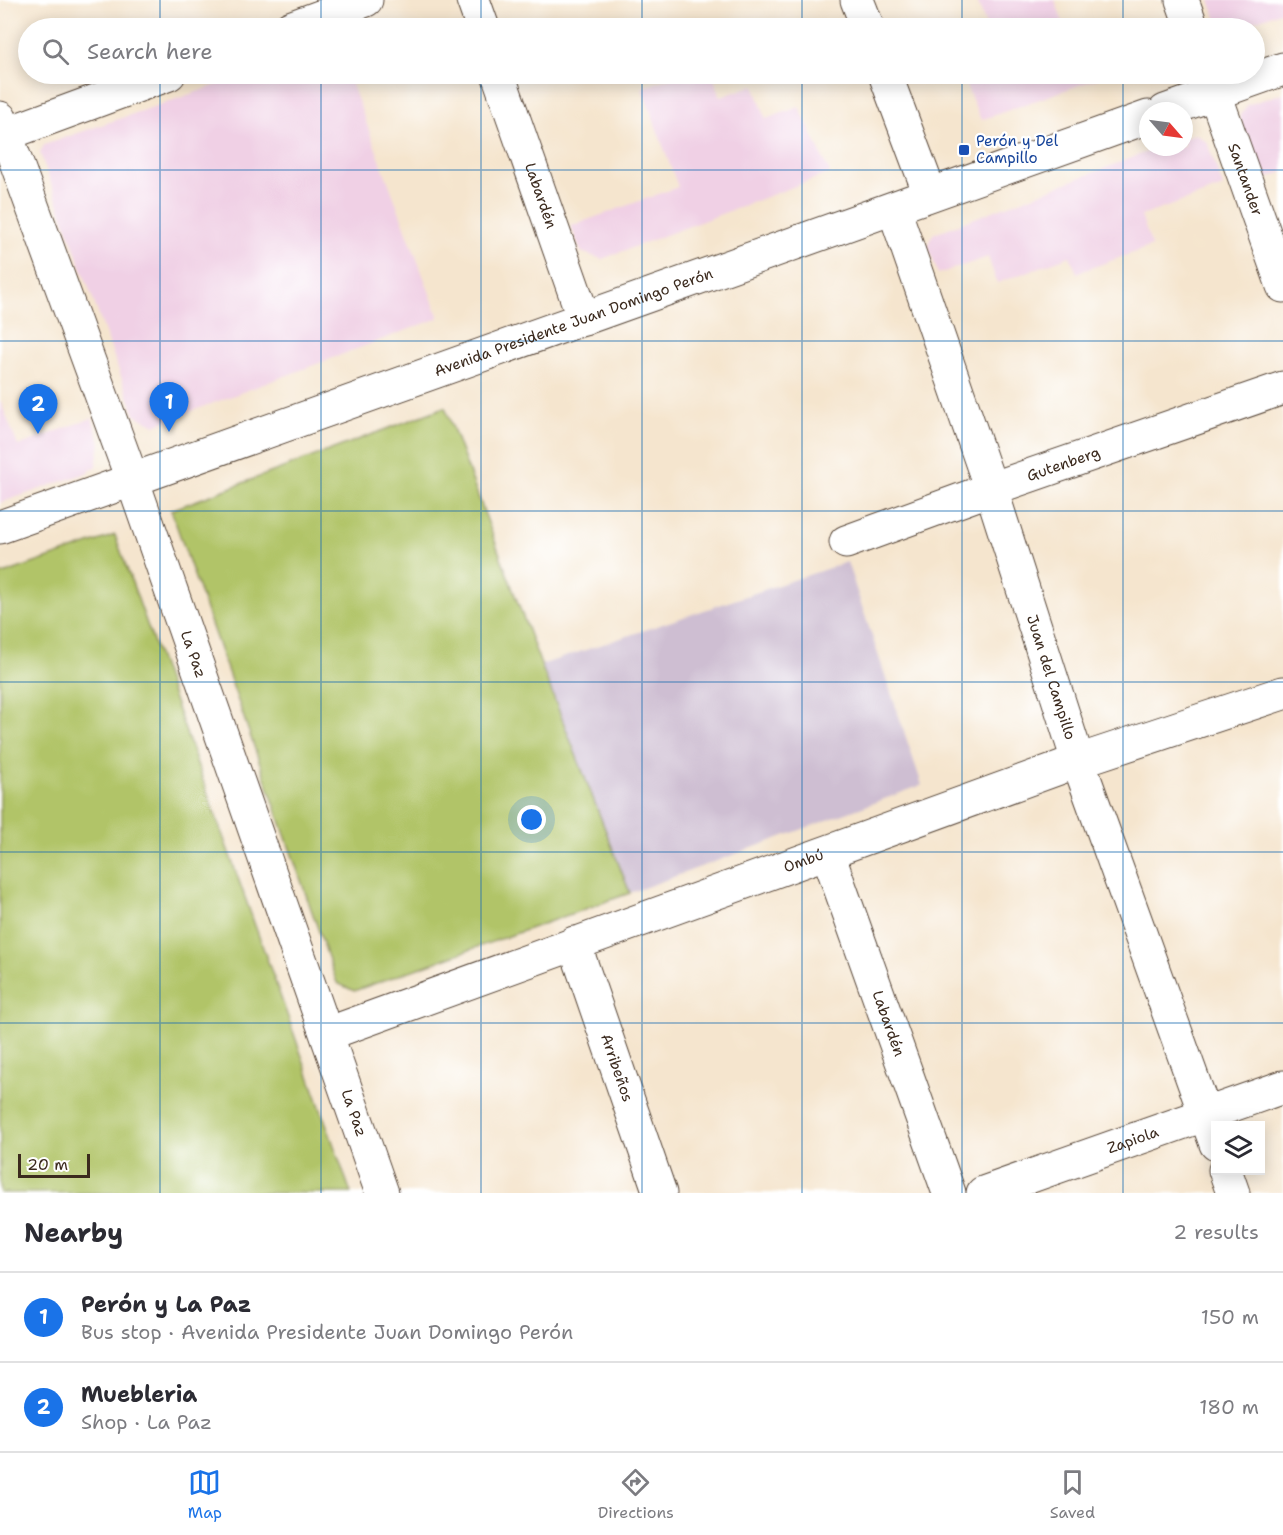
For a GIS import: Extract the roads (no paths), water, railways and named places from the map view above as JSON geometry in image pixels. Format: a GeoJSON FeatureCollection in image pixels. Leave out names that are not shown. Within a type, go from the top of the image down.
{"type":"FeatureCollection","features":[{"type":"Feature","properties":{"kind":"street"},"geometry":{"type":"LineString","coordinates":[[317,18],[366,0]]}},
{"type":"Feature","properties":{"kind":"street"},"geometry":{"type":"LineString","coordinates":[[473,0],[479,18]]}},
{"type":"Feature","properties":{"kind":"street"},"geometry":{"type":"LineString","coordinates":[[857,0],[864,18]]}},
{"type":"Feature","properties":{"kind":"street"},"geometry":{"type":"LineString","coordinates":[[1182,0],[1188,18]]}},
{"type":"Feature","properties":{"kind":"street"},"geometry":{"type":"LineString","coordinates":[[1265,72],[1283,69]]}},
{"type":"Feature","properties":{"kind":"street"},"geometry":{"type":"LineString","coordinates":[[3,126],[137,84]]}},
{"type":"Feature","properties":{"kind":"street","name":"Labardén"},"geometry":{"type":"LineString","coordinates":[[502,84],[584,319]]}},
{"type":"Feature","properties":{"kind":"street"},"geometry":{"type":"LineString","coordinates":[[889,84],[930,194]]}},
{"type":"Feature","properties":{"kind":"street"},"geometry":{"type":"LineString","coordinates":[[1180,102],[1209,84]]}},
{"type":"Feature","properties":{"kind":"street","name":"Santander"},"geometry":{"type":"LineString","coordinates":[[1211,84],[1283,286]]}},
{"type":"Feature","properties":{"kind":"street","name":"Avenida Presidente Juan Domingo Perón"},"geometry":{"type":"LineString","coordinates":[[0,527],[1139,120]]}},
{"type":"Feature","properties":{"kind":"street","name":"La Paz"},"geometry":{"type":"LineString","coordinates":[[3,126],[132,479],[382,1193]]}},
{"type":"Feature","properties":{"kind":"street","name":"Juan del Campillo"},"geometry":{"type":"LineString","coordinates":[[894,209],[990,489],[1078,760],[1210,1130]]}},
{"type":"Feature","properties":{"kind":"street","name":"Gutenberg"},"geometry":{"type":"LineString","coordinates":[[846,542],[990,489],[1283,388]]}},
{"type":"Feature","properties":{"kind":"street","name":"Ombú"},"geometry":{"type":"LineString","coordinates":[[327,1034],[574,943],[828,854],[1078,760],[1283,693]]}},
{"type":"Feature","properties":{"kind":"street","name":"Labardén"},"geometry":{"type":"LineString","coordinates":[[828,854],[949,1193]]}},
{"type":"Feature","properties":{"kind":"street","name":"Arribeños"},"geometry":{"type":"LineString","coordinates":[[574,943],[660,1193]]}},
{"type":"Feature","properties":{"kind":"street","name":"Zapiola"},"geometry":{"type":"LineString","coordinates":[[983,1193],[1210,1130],[1283,1087]]}},
{"type":"Feature","properties":{"kind":"street"},"geometry":{"type":"LineString","coordinates":[[1227,1175],[1233,1193]]}},
{"type":"Feature","properties":{"kind":"place","name":"Perón y Del Campillo"},"geometry":{"type":"Point","coordinates":[964,150]}},
{"type":"Feature","properties":{"kind":"place","name":"Perón y La Paz"},"geometry":{"type":"Point","coordinates":[169,432]}},
{"type":"Feature","properties":{"kind":"place","name":"Muebleria"},"geometry":{"type":"Point","coordinates":[38,434]}}]}
